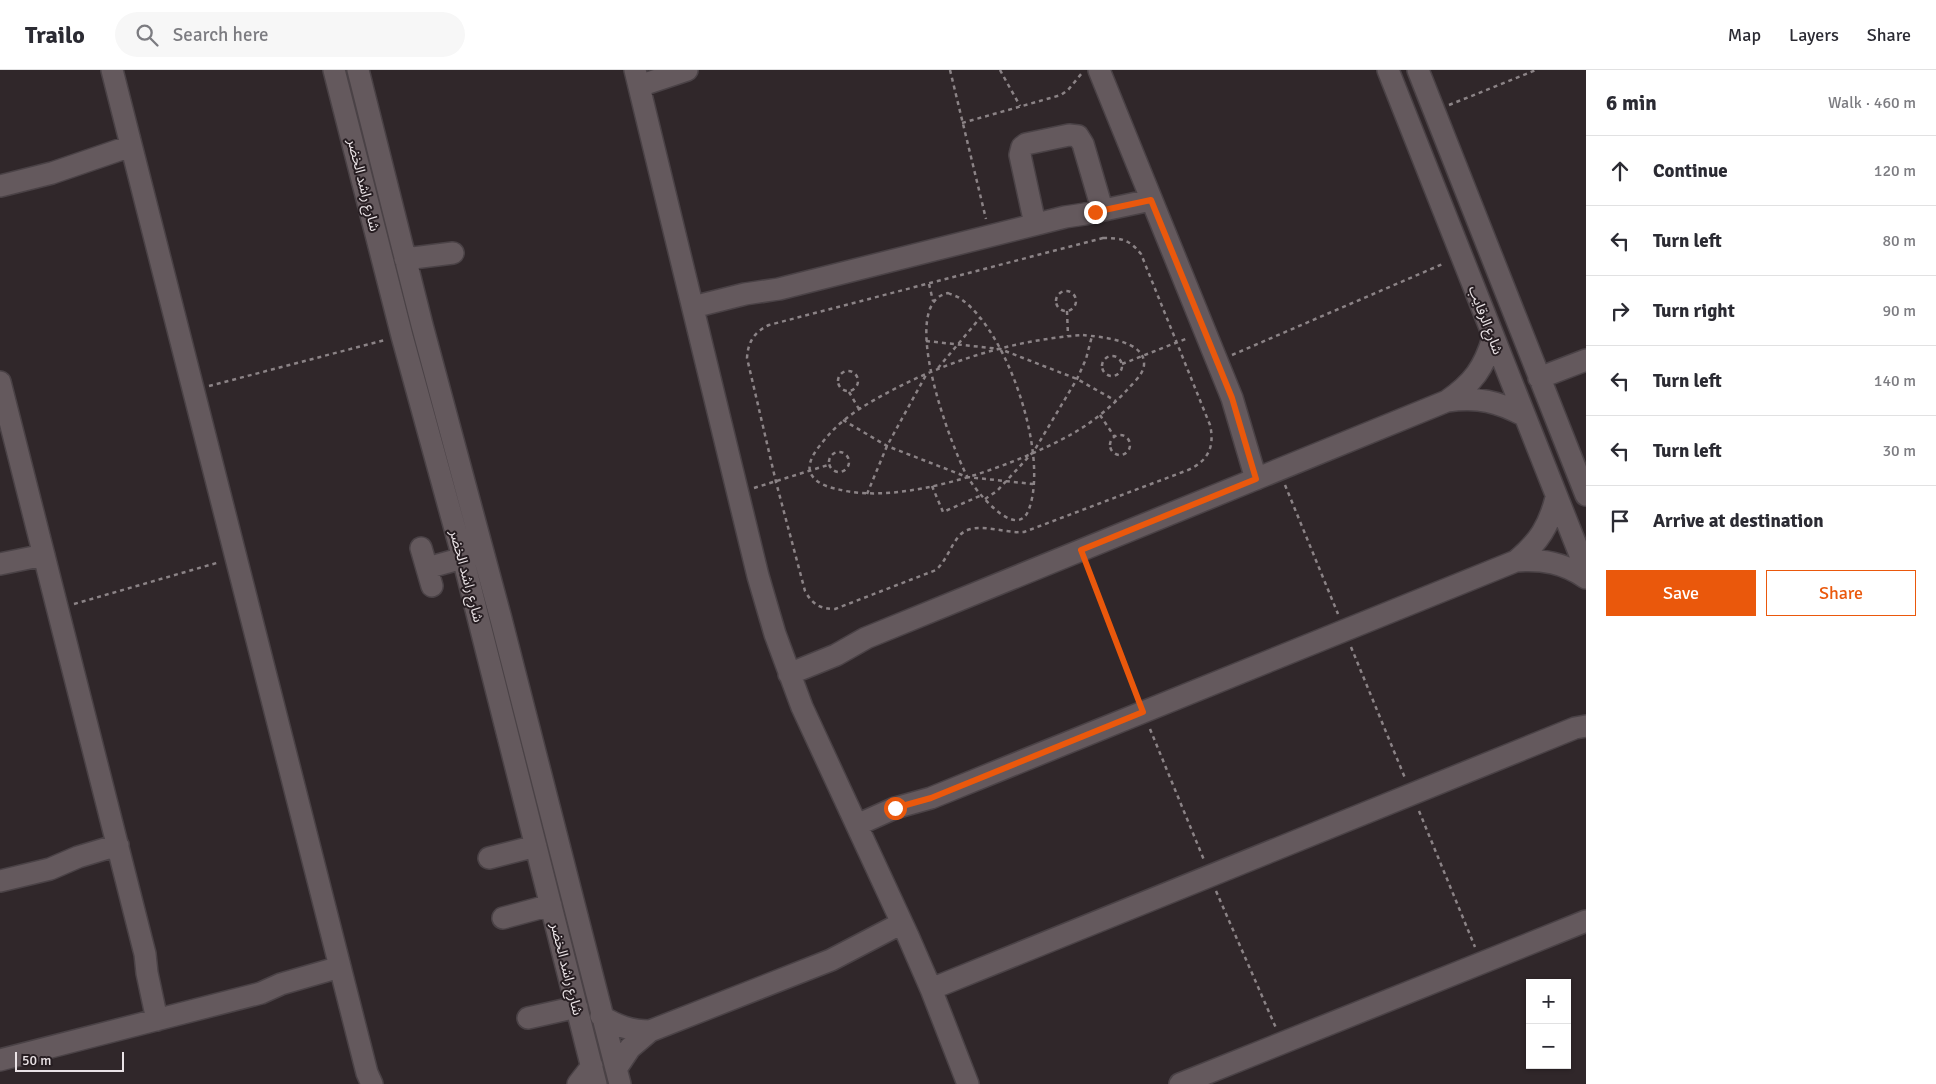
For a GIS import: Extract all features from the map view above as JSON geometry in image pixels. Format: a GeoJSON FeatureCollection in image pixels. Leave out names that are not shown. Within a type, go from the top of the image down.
{"type":"FeatureCollection","features":[{"type":"Feature","properties":{"kind":"street"},"geometry":{"type":"LineString","coordinates":[[112,70],[369,1080]]}},
{"type":"Feature","properties":{"kind":"street","name":"شارع راشد الخضر"},"geometry":{"type":"LineString","coordinates":[[334,70],[402,336],[463,558],[594,1075]]}},
{"type":"Feature","properties":{"kind":"street","name":"شارع راشد الخضر"},"geometry":{"type":"LineString","coordinates":[[358,70],[405,259],[501,619],[618,1077]]}},
{"type":"Feature","properties":{"kind":"street"},"geometry":{"type":"LineString","coordinates":[[687,70],[637,74],[766,605],[787,669],[806,715],[932,990],[968,1084]]}},
{"type":"Feature","properties":{"kind":"street"},"geometry":{"type":"LineString","coordinates":[[1099,70],[1232,398],[1269,474]]}},
{"type":"Feature","properties":{"kind":"street","name":"شارع الرقايب"},"geometry":{"type":"LineString","coordinates":[[1388,70],[1586,570]]}},
{"type":"Feature","properties":{"kind":"street","name":"شارع الرقايب"},"geometry":{"type":"LineString","coordinates":[[1418,70],[1586,495]]}},
{"type":"Feature","properties":{"kind":"street"},"geometry":{"type":"LineString","coordinates":[[1035,224],[1020,155],[1022,147],[1026,144],[1069,135],[1078,136],[1082,140],[1100,202]]}},
{"type":"Feature","properties":{"kind":"street"},"geometry":{"type":"LineString","coordinates":[[0,186],[52,173],[81,170],[133,153]]}},
{"type":"Feature","properties":{"kind":"street"},"geometry":{"type":"LineString","coordinates":[[694,312],[747,302],[779,289],[1035,224],[1086,214],[1149,193]]}},
{"type":"Feature","properties":{"kind":"street"},"geometry":{"type":"LineString","coordinates":[[1065,217],[1100,202],[1149,193]]}},
{"type":"Feature","properties":{"kind":"street"},"geometry":{"type":"LineString","coordinates":[[405,259],[453,253]]}},
{"type":"Feature","properties":{"kind":"street"},"geometry":{"type":"LineString","coordinates":[[787,669],[836,655],[866,638],[1447,401],[1463,390],[1477,375],[1487,357],[1493,338]]}},
{"type":"Feature","properties":{"kind":"street"},"geometry":{"type":"LineString","coordinates":[[1539,378],[1586,360]]}},
{"type":"Feature","properties":{"kind":"street"},"geometry":{"type":"LineString","coordinates":[[0,382],[145,954],[154,972],[164,1019]]}},
{"type":"Feature","properties":{"kind":"street"},"geometry":{"type":"LineString","coordinates":[[1447,401],[1467,398],[1487,400],[1506,406],[1524,416]]}},
{"type":"Feature","properties":{"kind":"street"},"geometry":{"type":"LineString","coordinates":[[859,829],[907,813],[931,798],[1516,561],[1531,549],[1543,534],[1556,498]]}},
{"type":"Feature","properties":{"kind":"street"},"geometry":{"type":"LineString","coordinates":[[0,554],[42,549]]}},
{"type":"Feature","properties":{"kind":"street"},"geometry":{"type":"LineString","coordinates":[[0,564],[42,549]]}},
{"type":"Feature","properties":{"kind":"street"},"geometry":{"type":"LineString","coordinates":[[426,568],[463,558]]}},
{"type":"Feature","properties":{"kind":"street"},"geometry":{"type":"LineString","coordinates":[[1516,561],[1536,560],[1556,563],[1574,570],[1586,578]]}},
{"type":"Feature","properties":{"kind":"street"},"geometry":{"type":"LineString","coordinates":[[932,990],[1582,725]]}},
{"type":"Feature","properties":{"kind":"street"},"geometry":{"type":"LineString","coordinates":[[489,858],[536,846]]}},
{"type":"Feature","properties":{"kind":"street"},"geometry":{"type":"LineString","coordinates":[[0,881],[50,869],[72,867],[119,850]]}},
{"type":"Feature","properties":{"kind":"street"},"geometry":{"type":"LineString","coordinates":[[504,918],[551,906]]}},
{"type":"Feature","properties":{"kind":"street"},"geometry":{"type":"LineString","coordinates":[[1180,1084],[1586,921]]}},
{"type":"Feature","properties":{"kind":"street"},"geometry":{"type":"LineString","coordinates":[[602,1016],[624,1028],[637,1031],[650,1030],[831,960],[858,954],[905,930]]}},
{"type":"Feature","properties":{"kind":"street"},"geometry":{"type":"LineString","coordinates":[[0,1060],[261,993],[286,991],[341,973]]}},
{"type":"Feature","properties":{"kind":"street"},"geometry":{"type":"LineString","coordinates":[[528,1018],[577,1007]]}},
{"type":"Feature","properties":{"kind":"street"},"geometry":{"type":"LineString","coordinates":[[618,1077],[630,1048],[650,1030]]}},
{"type":"Feature","properties":{"kind":"street"},"geometry":{"type":"LineString","coordinates":[[578,1084],[594,1075]]}},
{"type":"Feature","properties":{"kind":"path"},"geometry":{"type":"LineString","coordinates":[[950,70],[990,236]]}},
{"type":"Feature","properties":{"kind":"path"},"geometry":{"type":"LineString","coordinates":[[1000,70],[1020,107]]}},
{"type":"Feature","properties":{"kind":"path"},"geometry":{"type":"LineString","coordinates":[[962,123],[1061,94],[1074,84],[1084,70]]}},
{"type":"Feature","properties":{"kind":"path"},"geometry":{"type":"LineString","coordinates":[[1434,111],[1536,70]]}},
{"type":"Feature","properties":{"kind":"path"},"geometry":{"type":"LineString","coordinates":[[1102,238],[1119,238],[1132,244],[1141,254],[1210,425],[1213,436],[1212,448],[1207,458],[1198,465],[1024,532],[1013,533],[978,527],[969,529],[961,534],[936,570],[835,609],[826,609],[817,606],[805,590],[776,482],[747,358],[748,347],[752,338],[759,330],[769,325],[929,284],[1102,238]]}},
{"type":"Feature","properties":{"kind":"path"},"geometry":{"type":"LineString","coordinates":[[1217,361],[1461,256]]}},
{"type":"Feature","properties":{"kind":"path"},"geometry":{"type":"LineString","coordinates":[[929,284],[934,301]]}},
{"type":"Feature","properties":{"kind":"path"},"geometry":{"type":"LineString","coordinates":[[1068,290],[1075,296],[1077,301],[1072,309],[1067,311],[1058,307],[1056,298],[1062,291],[1068,290]]}},
{"type":"Feature","properties":{"kind":"path"},"geometry":{"type":"LineString","coordinates":[[948,293],[961,299],[980,318],[1000,349],[1015,381],[1026,414],[1034,451],[1034,484],[1029,510],[1024,518],[1016,521],[1004,517],[985,499],[968,477],[944,422],[930,372],[926,341],[928,318],[934,301],[939,294],[948,293]]}},
{"type":"Feature","properties":{"kind":"path"},"geometry":{"type":"LineString","coordinates":[[1067,311],[1068,336]]}},
{"type":"Feature","properties":{"kind":"path"},"geometry":{"type":"LineString","coordinates":[[937,369],[980,318]]}},
{"type":"Feature","properties":{"kind":"path"},"geometry":{"type":"LineString","coordinates":[[1122,364],[1205,331]]}},
{"type":"Feature","properties":{"kind":"path"},"geometry":{"type":"LineString","coordinates":[[193,390],[402,336]]}},
{"type":"Feature","properties":{"kind":"path"},"geometry":{"type":"LineString","coordinates":[[1068,336],[1092,336],[1121,342],[1138,349],[1143,356],[1144,365],[1139,377],[1116,401],[1100,416],[1072,434],[968,477],[932,486],[889,493],[867,494],[846,492],[825,486],[813,478],[809,465],[829,432],[859,409],[892,390],[937,369],[1000,349],[1028,342],[1068,336]]}},
{"type":"Feature","properties":{"kind":"path"},"geometry":{"type":"LineString","coordinates":[[985,499],[997,491],[1034,451],[1077,379],[1086,359],[1092,336]]}},
{"type":"Feature","properties":{"kind":"path"},"geometry":{"type":"LineString","coordinates":[[926,341],[1000,349],[1077,379],[1116,401]]}},
{"type":"Feature","properties":{"kind":"path"},"geometry":{"type":"LineString","coordinates":[[1112,356],[1117,357],[1122,364],[1122,368],[1117,375],[1108,375],[1102,368],[1104,360],[1112,356]]}},
{"type":"Feature","properties":{"kind":"path"},"geometry":{"type":"LineString","coordinates":[[849,392],[857,386],[858,382],[857,377],[849,371],[840,374],[838,379],[840,388],[849,392],[859,409]]}},
{"type":"Feature","properties":{"kind":"path"},"geometry":{"type":"LineString","coordinates":[[867,494],[887,446],[926,374]]}},
{"type":"Feature","properties":{"kind":"path"},"geometry":{"type":"LineString","coordinates":[[1100,416],[1114,436]]}},
{"type":"Feature","properties":{"kind":"path"},"geometry":{"type":"LineString","coordinates":[[843,420],[887,446],[968,477],[1034,484]]}},
{"type":"Feature","properties":{"kind":"path"},"geometry":{"type":"LineString","coordinates":[[1118,434],[1127,437],[1130,446],[1126,453],[1121,455],[1113,452],[1109,444],[1114,436],[1118,434]]}},
{"type":"Feature","properties":{"kind":"path"},"geometry":{"type":"LineString","coordinates":[[738,493],[810,472],[828,464],[831,455],[835,452],[844,454],[849,462],[848,467],[840,473],[831,469],[828,464]]}},
{"type":"Feature","properties":{"kind":"path"},"geometry":{"type":"LineString","coordinates":[[1269,474],[1344,630],[1482,963]]}},
{"type":"Feature","properties":{"kind":"path"},"geometry":{"type":"LineString","coordinates":[[932,486],[943,512],[982,495]]}},
{"type":"Feature","properties":{"kind":"path"},"geometry":{"type":"LineString","coordinates":[[1081,550],[1143,712],[1210,876],[1282,1043]]}},
{"type":"Feature","properties":{"kind":"path"},"geometry":{"type":"LineString","coordinates":[[58,609],[236,558]]}},
{"type":"Feature","properties":{"kind":"route"},"geometry":{"type":"LineString","coordinates":[[895,808],[931,798],[1143,712],[1081,550],[1256,479],[1232,398],[1151,200],[1095,212]]}}]}
